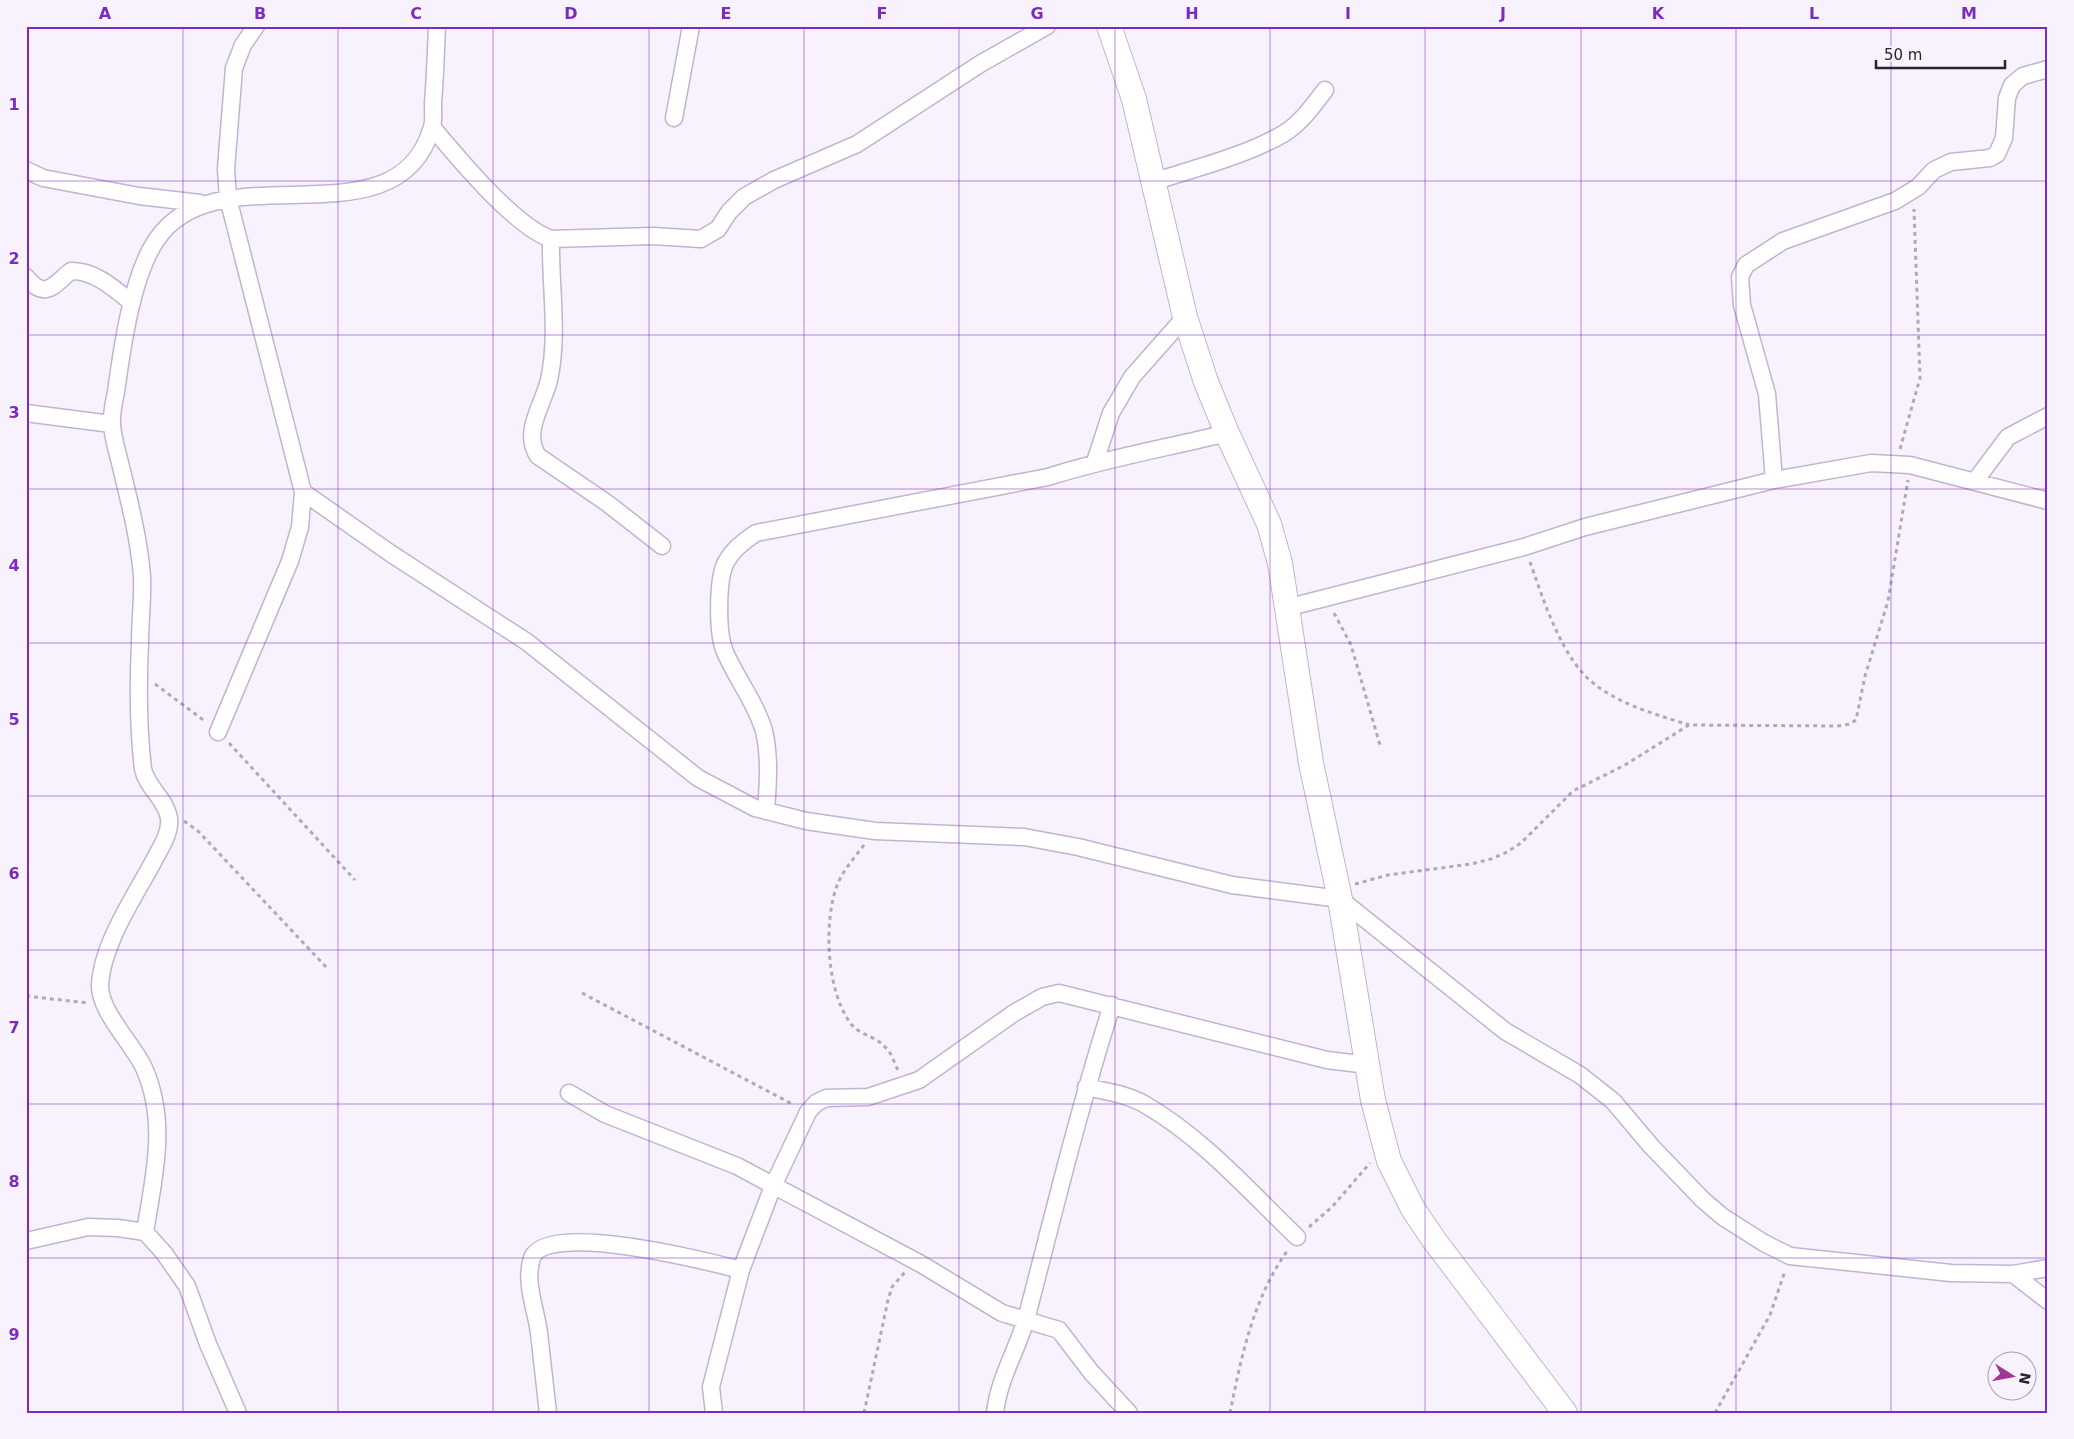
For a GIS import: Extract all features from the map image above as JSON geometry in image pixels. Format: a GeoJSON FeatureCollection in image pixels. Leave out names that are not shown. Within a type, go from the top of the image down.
{"type":"FeatureCollection","features":[{"type":"Feature","properties":{"kind":"main road"},"geometry":{"type":"LineString","coordinates":[[1109,26],[1134,99],[1185,317],[1206,382],[1227,433],[1270,524],[1280,563],[1311,763],[1339,894],[1373,1100],[1389,1161],[1413,1209],[1434,1240],[1565,1413]]}},
{"type":"Feature","properties":{"kind":"street"},"geometry":{"type":"LineString","coordinates":[[218,732],[290,561],[300,527],[303,492],[228,198],[226,169],[234,68],[242,45],[256,26]]}},
{"type":"Feature","properties":{"kind":"street"},"geometry":{"type":"LineString","coordinates":[[145,1232],[154,1174],[158,1113],[144,1067],[104,1004],[100,988],[102,969],[116,932],[169,827],[166,807],[145,777],[143,768],[139,671],[142,579],[137,531],[111,424],[120,361],[132,303],[145,260],[157,239],[184,212],[207,203],[228,198],[331,193],[375,187],[392,179],[418,155],[432,127],[436,26]]}},
{"type":"Feature","properties":{"kind":"street"},"geometry":{"type":"LineString","coordinates":[[674,118],[691,26]]}},
{"type":"Feature","properties":{"kind":"street"},"geometry":{"type":"LineString","coordinates":[[432,127],[456,156],[522,223],[538,234],[551,239],[643,236],[701,238],[718,229],[744,197],[774,180],[857,144],[980,64],[1047,26]]}},
{"type":"Feature","properties":{"kind":"street"},"geometry":{"type":"LineString","coordinates":[[1774,480],[1767,394],[1742,305],[1740,277],[1746,265],[1783,241],[1895,201],[1918,187],[1934,170],[1951,162],[1990,158],[1997,154],[2004,138],[2007,98],[2012,85],[2023,76],[2048,69]]}},
{"type":"Feature","properties":{"kind":"street"},"geometry":{"type":"LineString","coordinates":[[1153,182],[1254,147],[1284,134],[1306,115],[1325,90]]}},
{"type":"Feature","properties":{"kind":"street"},"geometry":{"type":"LineString","coordinates":[[26,170],[43,178],[139,196],[176,202],[207,203]]}},
{"type":"Feature","properties":{"kind":"street"},"geometry":{"type":"LineString","coordinates":[[551,239],[553,325],[551,366],[546,391],[533,425],[531,439],[533,448],[538,456],[607,503],[662,546]]}},
{"type":"Feature","properties":{"kind":"street"},"geometry":{"type":"LineString","coordinates":[[26,277],[39,288],[48,288],[55,287],[71,271],[84,271],[114,289],[132,303]]}},
{"type":"Feature","properties":{"kind":"street"},"geometry":{"type":"LineString","coordinates":[[1095,462],[1111,413],[1132,377],[1185,317]]}},
{"type":"Feature","properties":{"kind":"street"},"geometry":{"type":"LineString","coordinates":[[26,413],[111,424]]}},
{"type":"Feature","properties":{"kind":"street"},"geometry":{"type":"LineString","coordinates":[[1975,482],[2008,437],[2048,416]]}},
{"type":"Feature","properties":{"kind":"street"},"geometry":{"type":"LineString","coordinates":[[766,811],[768,781],[763,730],[724,650],[720,621],[721,588],[726,563],[743,542],[756,532],[1048,476],[1095,462],[1163,449],[1227,433]]}},
{"type":"Feature","properties":{"kind":"street"},"geometry":{"type":"LineString","coordinates":[[1286,608],[1326,596],[1524,547],[1585,527],[1774,480],[1871,463],[1903,465],[2048,501]]}},
{"type":"Feature","properties":{"kind":"street"},"geometry":{"type":"LineString","coordinates":[[303,492],[397,558],[527,642],[698,778],[755,808],[806,821],[875,830],[1024,837],[1078,847],[1232,885],[1339,894],[1505,1031],[1573,1071],[1613,1101],[1703,1200],[1723,1216],[1764,1243],[1790,1256],[1951,1273],[2012,1274],[2048,1268]]}},
{"type":"Feature","properties":{"kind":"street"},"geometry":{"type":"LineString","coordinates":[[714,1413],[711,1387],[741,1270],[773,1186],[808,1112],[816,1103],[826,1098],[868,1097],[906,1084],[935,1071],[988,1030],[1042,997],[1059,993],[1327,1060],[1368,1065]]}},
{"type":"Feature","properties":{"kind":"street"},"geometry":{"type":"LineString","coordinates":[[995,1413],[1003,1376],[1026,1320],[1086,1087],[1112,1005]]}},
{"type":"Feature","properties":{"kind":"street"},"geometry":{"type":"LineString","coordinates":[[1086,1087],[1116,1093],[1143,1104],[1168,1120],[1191,1137],[1297,1237]]}},
{"type":"Feature","properties":{"kind":"street"},"geometry":{"type":"LineString","coordinates":[[569,1092],[605,1114],[737,1166],[921,1264],[986,1305],[1059,1330],[1091,1372],[1129,1413]]}},
{"type":"Feature","properties":{"kind":"street"},"geometry":{"type":"LineString","coordinates":[[26,1241],[88,1227],[118,1228],[145,1232],[164,1253],[187,1286],[208,1344],[238,1413]]}},
{"type":"Feature","properties":{"kind":"street"},"geometry":{"type":"LineString","coordinates":[[548,1413],[539,1333],[528,1275],[533,1256],[540,1247],[555,1244],[588,1243],[639,1248],[686,1255],[741,1270]]}},
{"type":"Feature","properties":{"kind":"street"},"geometry":{"type":"LineString","coordinates":[[2012,1274],[2048,1301]]}},
{"type":"Feature","properties":{"kind":"path"},"geometry":{"type":"LineString","coordinates":[[1524,547],[1546,607],[1562,640],[1584,673],[1596,686],[1618,699],[1643,710],[1690,725],[1838,726],[1850,724],[1856,720],[1865,676],[1888,601],[1903,465],[1920,378],[1914,205],[1918,187]]}},
{"type":"Feature","properties":{"kind":"path"},"geometry":{"type":"LineString","coordinates":[[1326,596],[1351,645],[1380,745]]}},
{"type":"Feature","properties":{"kind":"path"},"geometry":{"type":"LineString","coordinates":[[139,671],[218,732],[283,799],[355,880]]}},
{"type":"Feature","properties":{"kind":"path"},"geometry":{"type":"LineString","coordinates":[[1339,894],[1388,875],[1471,864],[1491,859],[1507,852],[1521,843],[1574,791],[1625,765],[1690,725]]}},
{"type":"Feature","properties":{"kind":"path"},"geometry":{"type":"LineString","coordinates":[[166,807],[198,830],[328,969]]}},
{"type":"Feature","properties":{"kind":"path"},"geometry":{"type":"LineString","coordinates":[[875,830],[839,881],[831,904],[828,937],[831,963],[843,1012],[858,1031],[885,1046],[906,1084]]}},
{"type":"Feature","properties":{"kind":"path"},"geometry":{"type":"LineString","coordinates":[[582,993],[808,1112]]}},
{"type":"Feature","properties":{"kind":"path"},"geometry":{"type":"LineString","coordinates":[[26,996],[104,1004]]}},
{"type":"Feature","properties":{"kind":"path"},"geometry":{"type":"LineString","coordinates":[[1230,1413],[1236,1383],[1257,1308],[1273,1271],[1297,1237],[1332,1207],[1386,1147]]}},
{"type":"Feature","properties":{"kind":"path"},"geometry":{"type":"LineString","coordinates":[[1715,1413],[1770,1315],[1790,1256]]}},
{"type":"Feature","properties":{"kind":"path"},"geometry":{"type":"LineString","coordinates":[[864,1413],[892,1287],[900,1276],[921,1264]]}}]}
